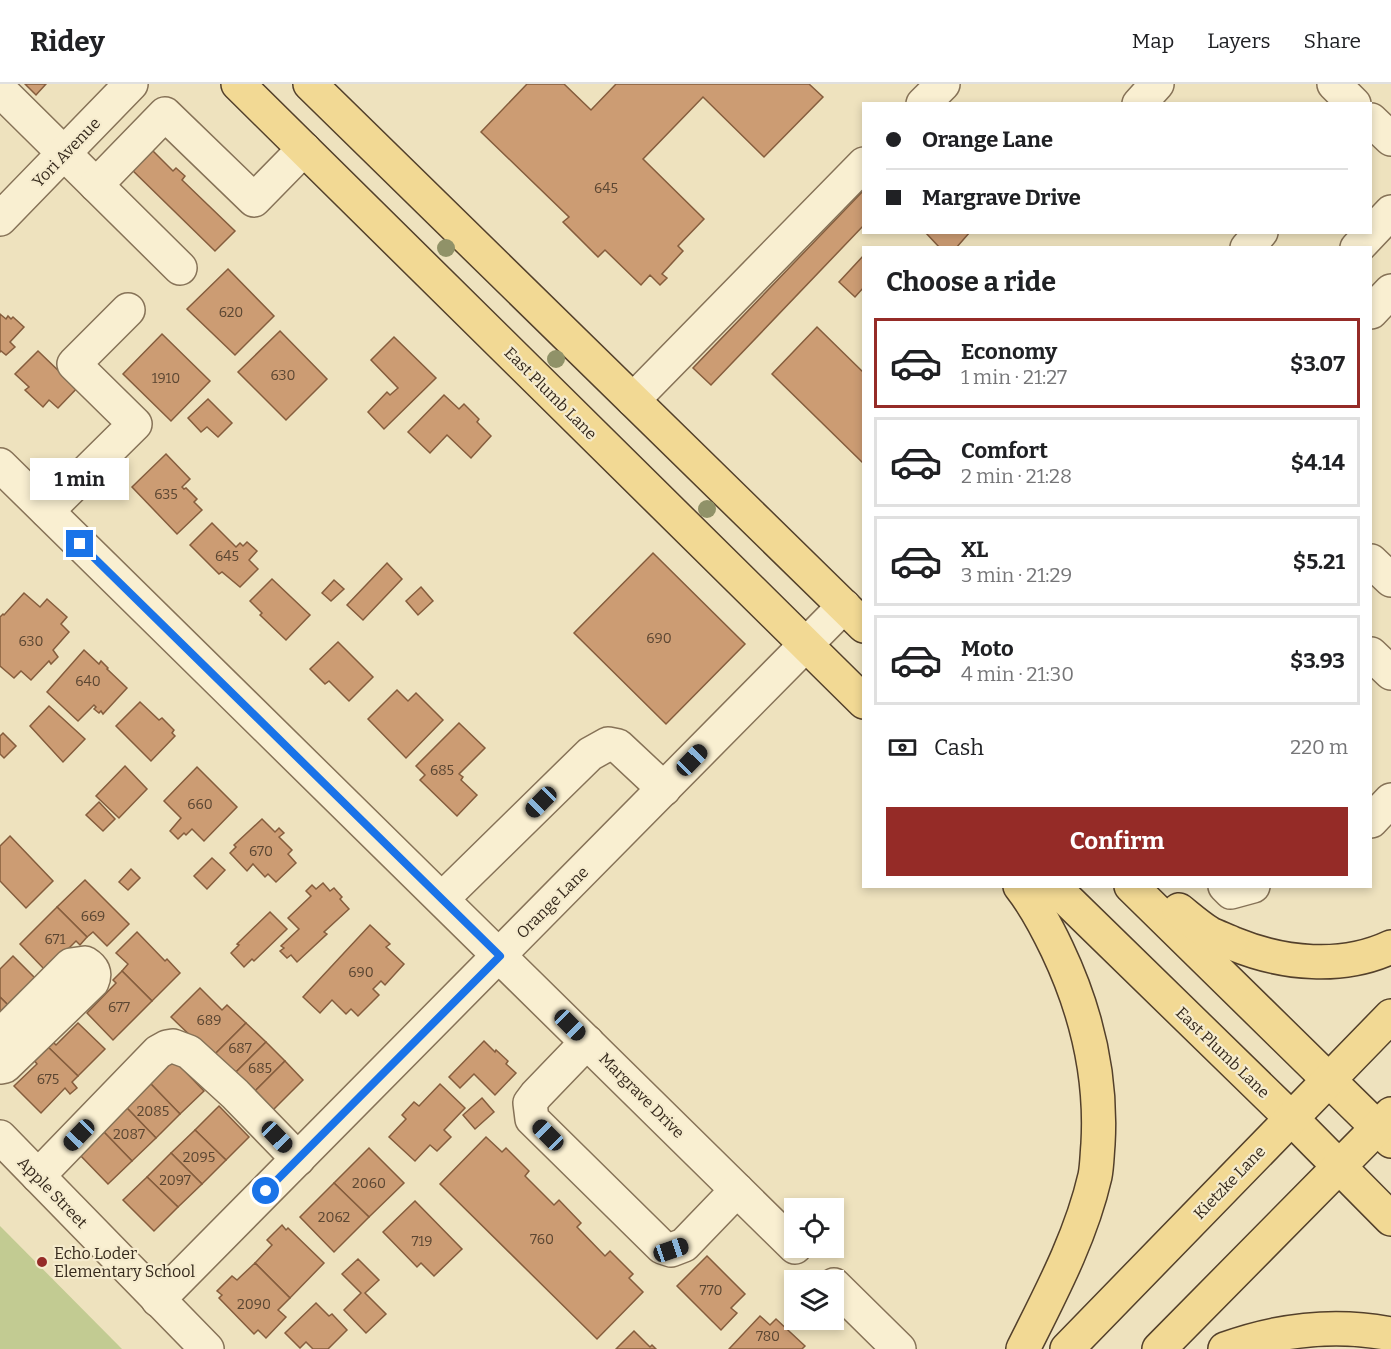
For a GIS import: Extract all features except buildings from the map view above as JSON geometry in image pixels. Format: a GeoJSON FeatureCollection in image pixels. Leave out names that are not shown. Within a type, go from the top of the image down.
{"type":"FeatureCollection","features":[{"type":"Feature","properties":{"kind":"main road","name":"East Plumb Lane"},"geometry":{"type":"LineString","coordinates":[[238,84],[862,700]]}},
{"type":"Feature","properties":{"kind":"main road"},"geometry":{"type":"LineString","coordinates":[[310,84],[854,616]]}},
{"type":"Feature","properties":{"kind":"main road"},"geometry":{"type":"LineString","coordinates":[[1021,888],[1051,936],[1073,983],[1090,1035],[1097,1076],[1100,1117],[1096,1174],[1080,1230],[1023,1349]]}},
{"type":"Feature","properties":{"kind":"main road","name":"East Plumb Lane"},"geometry":{"type":"LineString","coordinates":[[1055,888],[1391,1219]]}},
{"type":"Feature","properties":{"kind":"main road"},"geometry":{"type":"LineString","coordinates":[[1133,888],[1329,1079],[1386,1128],[1339,1166],[1159,1349]]}},
{"type":"Feature","properties":{"kind":"main road"},"geometry":{"type":"LineString","coordinates":[[1152,888],[1210,934],[1258,953],[1303,961],[1340,961],[1391,947]]}},
{"type":"Feature","properties":{"kind":"main road","name":"Kietzke Lane"},"geometry":{"type":"LineString","coordinates":[[1067,1349],[1391,1016]]}},
{"type":"Feature","properties":{"kind":"main road"},"geometry":{"type":"LineString","coordinates":[[1225,1349],[1276,1334],[1320,1329],[1376,1331],[1391,1334]]}},
{"type":"Feature","properties":{"kind":"street","name":"Yori Avenue"},"geometry":{"type":"LineString","coordinates":[[0,219],[131,84]]}},
{"type":"Feature","properties":{"kind":"street"},"geometry":{"type":"LineString","coordinates":[[926,102],[943,84]]}},
{"type":"Feature","properties":{"kind":"street"},"geometry":{"type":"LineString","coordinates":[[1141,102],[1157,84]]}},
{"type":"Feature","properties":{"kind":"street"},"geometry":{"type":"LineString","coordinates":[[1334,84],[1352,102]]}},
{"type":"Feature","properties":{"kind":"street"},"geometry":{"type":"LineString","coordinates":[[0,90],[180,268]]}},
{"type":"Feature","properties":{"kind":"street"},"geometry":{"type":"LineString","coordinates":[[96,185],[165,114],[254,200],[304,149]]}},
{"type":"Feature","properties":{"kind":"street"},"geometry":{"type":"LineString","coordinates":[[1372,121],[1391,139]]}},
{"type":"Feature","properties":{"kind":"street"},"geometry":{"type":"LineString","coordinates":[[633,400],[862,166]]}},
{"type":"Feature","properties":{"kind":"street"},"geometry":{"type":"LineString","coordinates":[[1372,232],[1391,212]]}},
{"type":"Feature","properties":{"kind":"street"},"geometry":{"type":"LineString","coordinates":[[1249,246],[1259,234]]}},
{"type":"Feature","properties":{"kind":"street"},"geometry":{"type":"LineString","coordinates":[[1359,246],[1370,234]]}},
{"type":"Feature","properties":{"kind":"street"},"geometry":{"type":"LineString","coordinates":[[1372,311],[1391,291]]}},
{"type":"Feature","properties":{"kind":"street"},"geometry":{"type":"LineString","coordinates":[[47,511],[135,424],[74,363],[128,310]]}},
{"type":"Feature","properties":{"kind":"street","name":"Margrave Drive"},"geometry":{"type":"LineString","coordinates":[[0,465],[784,1235]]}},
{"type":"Feature","properties":{"kind":"street"},"geometry":{"type":"LineString","coordinates":[[1372,562],[1391,580]]}},
{"type":"Feature","properties":{"kind":"street","name":"Orange Lane"},"geometry":{"type":"LineString","coordinates":[[158,1299],[806,645],[854,616]]}},
{"type":"Feature","properties":{"kind":"street"},"geometry":{"type":"LineString","coordinates":[[1372,655],[1391,673]]}},
{"type":"Feature","properties":{"kind":"street"},"geometry":{"type":"LineString","coordinates":[[442,899],[590,754],[608,744],[618,746],[664,789]]}},
{"type":"Feature","properties":{"kind":"street"},"geometry":{"type":"LineString","coordinates":[[1372,820],[1391,800]]}},
{"type":"Feature","properties":{"kind":"street"},"geometry":{"type":"LineString","coordinates":[[1227,888],[1231,892],[1246,888]]}},
{"type":"Feature","properties":{"kind":"street"},"geometry":{"type":"LineString","coordinates":[[0,1036],[71,966],[85,963],[93,970],[95,976],[92,982],[5,1066],[0,1067]]}},
{"type":"Feature","properties":{"kind":"street"},"geometry":{"type":"LineString","coordinates":[[587,1042],[530,1103],[532,1119],[662,1247],[671,1250],[684,1245],[738,1190]]}},
{"type":"Feature","properties":{"kind":"street"},"geometry":{"type":"LineString","coordinates":[[38,1176],[158,1052],[167,1047],[181,1048],[189,1052],[235,1094],[298,1159]]}},
{"type":"Feature","properties":{"kind":"street","name":"Apple Street"},"geometry":{"type":"LineString","coordinates":[[0,1137],[207,1349]]}},
{"type":"Feature","properties":{"kind":"street","name":"Margrave Drive"},"geometry":{"type":"LineString","coordinates":[[807,1258],[819,1270]]}},
{"type":"Feature","properties":{"kind":"street"},"geometry":{"type":"LineString","coordinates":[[844,1295],[898,1349]]}},
{"type":"Feature","properties":{"kind":"green space"},"geometry":{"type":"Polygon","coordinates":[[[0,1226],[122,1349],[0,1349],[0,1226]]]}},
{"type":"Feature","properties":{"kind":"place","name":"Echo Loder Elementary School"},"geometry":{"type":"Point","coordinates":[42,1262]}},
{"type":"Feature","properties":{"kind":"route"},"geometry":{"type":"LineString","coordinates":[[80,544],[500,956],[266,1191]]}}]}
